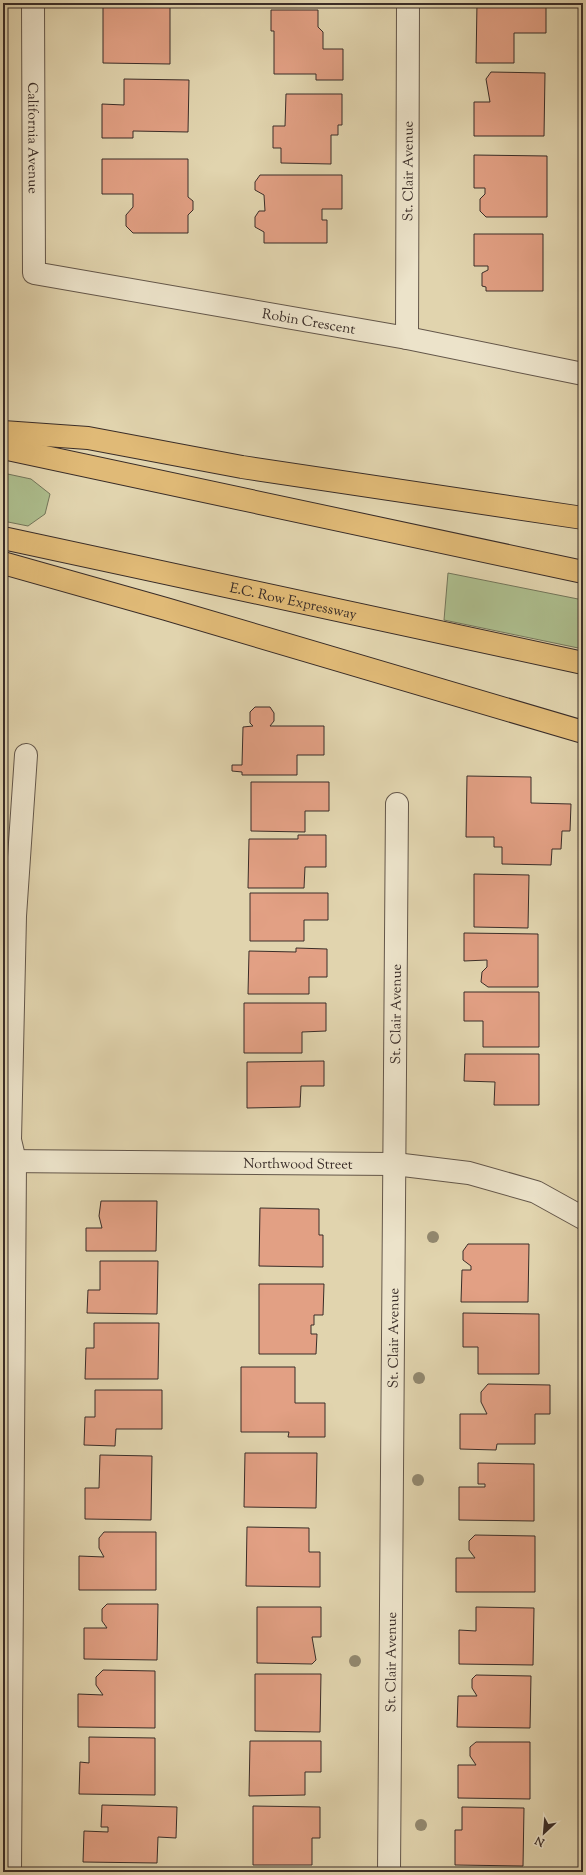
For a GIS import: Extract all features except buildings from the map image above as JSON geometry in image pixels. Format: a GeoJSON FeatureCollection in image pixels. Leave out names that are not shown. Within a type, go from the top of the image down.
{"type":"FeatureCollection","features":[{"type":"Feature","properties":{"kind":"highway"},"geometry":{"type":"LineString","coordinates":[[3,432],[88,438],[242,467],[583,518]]}},
{"type":"Feature","properties":{"kind":"highway"},"geometry":{"type":"LineString","coordinates":[[3,448],[583,572]]}},
{"type":"Feature","properties":{"kind":"highway","name":"E.C. Row Expressway"},"geometry":{"type":"LineString","coordinates":[[3,538],[583,663]]}},
{"type":"Feature","properties":{"kind":"highway"},"geometry":{"type":"LineString","coordinates":[[3,563],[189,615],[583,732]]}},
{"type":"Feature","properties":{"kind":"street","name":"California Avenue"},"geometry":{"type":"LineString","coordinates":[[33,3],[34,273]]}},
{"type":"Feature","properties":{"kind":"street","name":"St. Clair Avenue"},"geometry":{"type":"LineString","coordinates":[[406,338],[408,3]]}},
{"type":"Feature","properties":{"kind":"street","name":"Robin Crescent"},"geometry":{"type":"LineString","coordinates":[[34,273],[406,338],[583,374]]}},
{"type":"Feature","properties":{"kind":"street"},"geometry":{"type":"LineString","coordinates":[[10,1872],[9,1161],[15,916],[26,755]]}},
{"type":"Feature","properties":{"kind":"street","name":"St. Clair Avenue"},"geometry":{"type":"LineString","coordinates":[[389,1872],[398,804]]}},
{"type":"Feature","properties":{"kind":"street","name":"Northwood Street"},"geometry":{"type":"LineString","coordinates":[[9,1161],[395,1164],[469,1173],[536,1192],[583,1218]]}},
{"type":"Feature","properties":{"kind":"green space"},"geometry":{"type":"Polygon","coordinates":[[[3,473],[31,479],[50,494],[45,514],[28,526],[3,521],[3,473]]]}},
{"type":"Feature","properties":{"kind":"green space"},"geometry":{"type":"Polygon","coordinates":[[[448,573],[583,600],[583,649],[444,620],[448,573]]]}}]}
